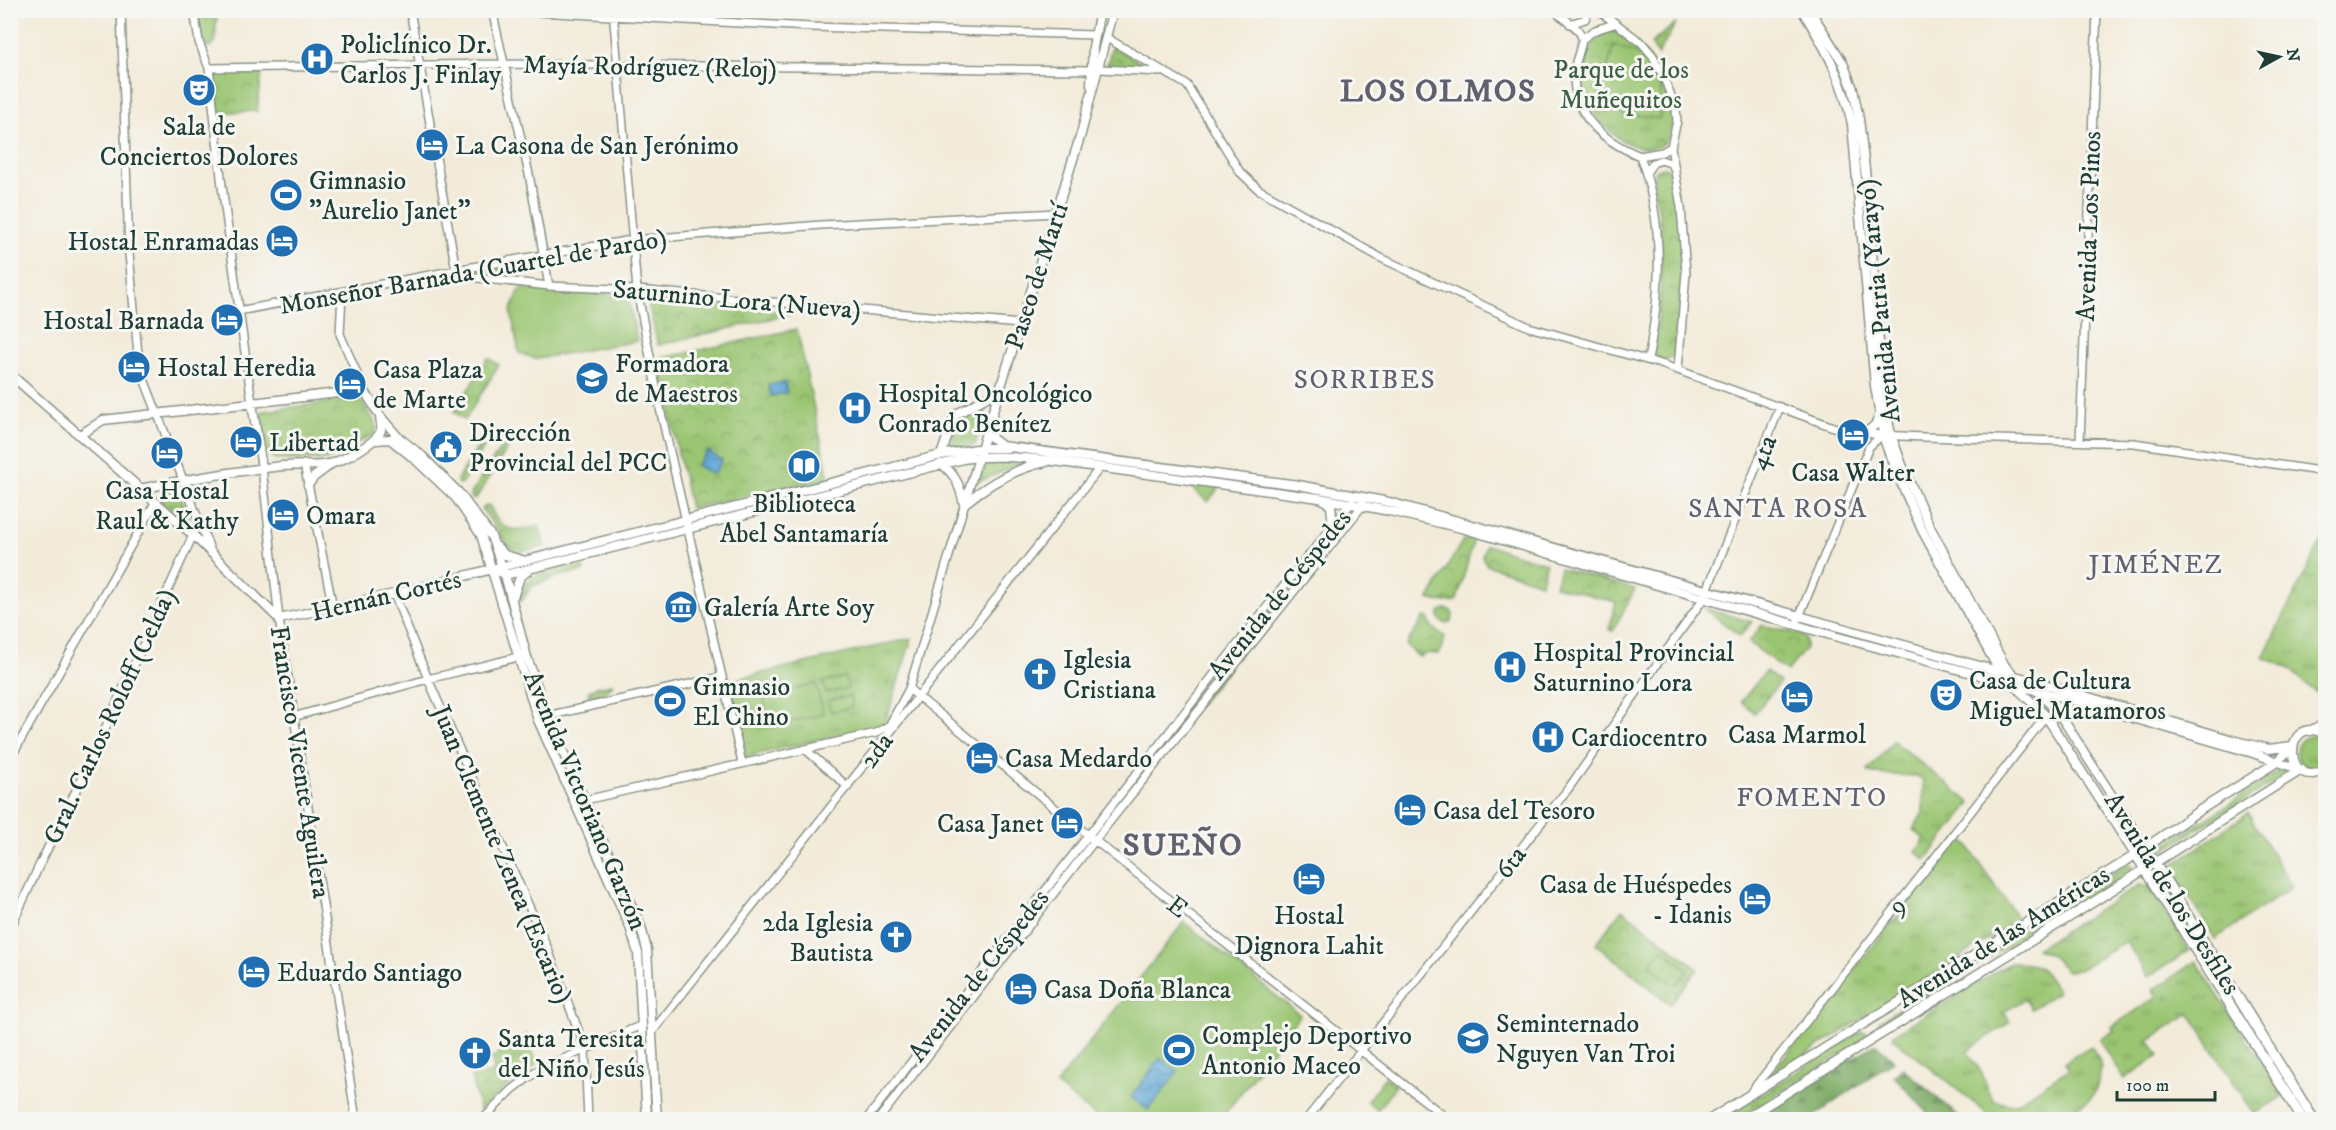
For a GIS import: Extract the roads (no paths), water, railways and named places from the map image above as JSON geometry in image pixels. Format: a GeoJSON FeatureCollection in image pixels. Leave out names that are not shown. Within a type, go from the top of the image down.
{"type":"FeatureCollection","features":[{"type":"Feature","properties":{"kind":"highway","name":"Avenida de los Desfiles"},"geometry":{"type":"LineString","coordinates":[[2155,863],[2302,1119]]}},
{"type":"Feature","properties":{"kind":"highway","name":"Avenida de los Desfiles"},"geometry":{"type":"LineString","coordinates":[[2145,870],[2314,1119]]}},
{"type":"Feature","properties":{"kind":"main road","name":"Paseo de Martí"},"geometry":{"type":"LineString","coordinates":[[980,452],[1081,134],[1090,95],[1094,67],[1093,47],[1100,10]]}},
{"type":"Feature","properties":{"kind":"main road","name":"Paseo de Martí"},"geometry":{"type":"LineString","coordinates":[[1094,67],[1107,38],[1113,10]]}},
{"type":"Feature","properties":{"kind":"main road","name":"Avenida Patria (Yarayó)"},"geometry":{"type":"LineString","coordinates":[[1802,10],[1835,67],[1845,93],[1852,124],[1863,187],[1887,434],[1929,527],[2015,681]]}},
{"type":"Feature","properties":{"kind":"main road","name":"Avenida Patria (Yarayó)"},"geometry":{"type":"LineString","coordinates":[[1810,10],[1843,63],[1853,89],[1859,119],[1872,355],[1880,413],[1895,469],[1922,530],[2000,672]]}},
{"type":"Feature","properties":{"kind":"main road"},"geometry":{"type":"LineString","coordinates":[[1095,35],[1102,33],[1110,24]]}},
{"type":"Feature","properties":{"kind":"main road"},"geometry":{"type":"LineString","coordinates":[[1093,47],[1102,39],[1107,38]]}},
{"type":"Feature","properties":{"kind":"main road"},"geometry":{"type":"LineString","coordinates":[[10,374],[211,552],[279,619]]}},
{"type":"Feature","properties":{"kind":"main road"},"geometry":{"type":"LineString","coordinates":[[80,435],[103,420],[364,390]]}},
{"type":"Feature","properties":{"kind":"main road","name":"Avenida Victoriano Garzón"},"geometry":{"type":"LineString","coordinates":[[364,390],[380,416],[398,437],[421,455],[459,494],[496,546],[518,657],[538,720],[630,927],[638,953],[647,1119]]}},
{"type":"Feature","properties":{"kind":"main road"},"geometry":{"type":"LineString","coordinates":[[941,460],[955,416],[999,390]]}},
{"type":"Feature","properties":{"kind":"main road","name":"Francisco Vicente Aguilera"},"geometry":{"type":"LineString","coordinates":[[252,403],[262,468]]}},
{"type":"Feature","properties":{"kind":"main road"},"geometry":{"type":"LineString","coordinates":[[1866,433],[1876,424],[1880,413]]}},
{"type":"Feature","properties":{"kind":"main road"},"geometry":{"type":"LineString","coordinates":[[308,485],[317,474],[333,463],[376,440],[382,429],[380,416]]}},
{"type":"Feature","properties":{"kind":"main road"},"geometry":{"type":"LineString","coordinates":[[990,419],[992,438],[1002,446],[1200,471],[1362,501],[2269,749],[2292,747],[2292,758],[2301,770]]}},
{"type":"Feature","properties":{"kind":"main road","name":"Avenida Victoriano Garzón"},"geometry":{"type":"LineString","coordinates":[[376,440],[390,439],[417,460],[456,498],[500,570],[512,600],[526,654],[548,716],[635,910],[647,950],[657,1119]]}},
{"type":"Feature","properties":{"kind":"main road"},"geometry":{"type":"LineString","coordinates":[[500,570],[528,560],[686,524],[941,460],[1013,448]]}},
{"type":"Feature","properties":{"kind":"main road"},"geometry":{"type":"LineString","coordinates":[[980,452],[1198,480],[1351,503],[1362,501]]}},
{"type":"Feature","properties":{"kind":"main road"},"geometry":{"type":"LineString","coordinates":[[941,460],[958,482],[964,504],[981,490],[1026,466],[1054,461]]}},
{"type":"Feature","properties":{"kind":"main road"},"geometry":{"type":"LineString","coordinates":[[140,489],[262,468],[304,464],[320,466],[333,463]]}},
{"type":"Feature","properties":{"kind":"main road"},"geometry":{"type":"LineString","coordinates":[[155,503],[159,491],[166,483]]}},
{"type":"Feature","properties":{"kind":"main road"},"geometry":{"type":"LineString","coordinates":[[1319,498],[1331,506],[1333,526]]}},
{"type":"Feature","properties":{"kind":"main road"},"geometry":{"type":"LineString","coordinates":[[500,570],[535,567],[686,524]]}},
{"type":"Feature","properties":{"kind":"main road"},"geometry":{"type":"LineString","coordinates":[[496,546],[505,555],[516,560],[528,560]]}},
{"type":"Feature","properties":{"kind":"main road"},"geometry":{"type":"LineString","coordinates":[[512,600],[520,577],[535,567]]}},
{"type":"Feature","properties":{"kind":"main road","name":"Hernán Cortés"},"geometry":{"type":"LineString","coordinates":[[279,619],[500,570]]}},
{"type":"Feature","properties":{"kind":"main road"},"geometry":{"type":"LineString","coordinates":[[1798,620],[2000,672],[2035,690],[2253,753],[2301,770],[2325,774]]}},
{"type":"Feature","properties":{"kind":"main road"},"geometry":{"type":"LineString","coordinates":[[1967,663],[1982,660],[1987,652]]}},
{"type":"Feature","properties":{"kind":"main road","name":"Avenida de los Desfiles"},"geometry":{"type":"LineString","coordinates":[[2015,681],[2046,716],[2145,870]]}},
{"type":"Feature","properties":{"kind":"main road","name":"Avenida de los Desfiles"},"geometry":{"type":"LineString","coordinates":[[2035,690],[2064,722],[2155,863]]}},
{"type":"Feature","properties":{"kind":"main road"},"geometry":{"type":"LineString","coordinates":[[2064,722],[2061,708],[2068,699]]}},
{"type":"Feature","properties":{"kind":"main road"},"geometry":{"type":"LineString","coordinates":[[2310,731],[2325,722]]}},
{"type":"Feature","properties":{"kind":"main road"},"geometry":{"type":"LineString","coordinates":[[2310,731],[2325,735]]}},
{"type":"Feature","properties":{"kind":"main road","name":"Avenida de las Américas"},"geometry":{"type":"LineString","coordinates":[[1709,1119],[2135,855],[2277,762],[2292,747],[2298,737],[2310,731]]}},
{"type":"Feature","properties":{"kind":"main road"},"geometry":{"type":"LineString","coordinates":[[2253,753],[2260,762],[2259,773]]}},
{"type":"Feature","properties":{"kind":"main road"},"geometry":{"type":"LineString","coordinates":[[2313,773],[2325,769]]}},
{"type":"Feature","properties":{"kind":"main road","name":"Avenida de las Américas"},"geometry":{"type":"LineString","coordinates":[[1743,1119],[2145,870],[2301,770]]}},
{"type":"Feature","properties":{"kind":"main road"},"geometry":{"type":"LineString","coordinates":[[609,880],[616,887],[622,900],[635,910]]}},
{"type":"Feature","properties":{"kind":"main road"},"geometry":{"type":"LineString","coordinates":[[642,1025],[649,1035],[653,1064]]}},
{"type":"Feature","properties":{"kind":"street"},"geometry":{"type":"LineString","coordinates":[[121,10],[129,253],[139,366],[211,552]]}},
{"type":"Feature","properties":{"kind":"street"},"geometry":{"type":"LineString","coordinates":[[194,10],[199,42],[209,68],[220,176],[252,403]]}},
{"type":"Feature","properties":{"kind":"street"},"geometry":{"type":"LineString","coordinates":[[410,10],[456,270]]}},
{"type":"Feature","properties":{"kind":"street"},"geometry":{"type":"LineString","coordinates":[[492,10],[529,174],[549,286]]}},
{"type":"Feature","properties":{"kind":"street"},"geometry":{"type":"LineString","coordinates":[[500,10],[613,13],[811,27],[1095,35]]}},
{"type":"Feature","properties":{"kind":"street"},"geometry":{"type":"LineString","coordinates":[[1553,10],[1578,30],[1582,39],[1574,71],[1576,93],[1586,117],[1597,132],[1621,148],[1640,156],[1662,152],[1671,147]]}},
{"type":"Feature","properties":{"kind":"street"},"geometry":{"type":"LineString","coordinates":[[1570,24],[1585,20],[1589,10]]}},
{"type":"Feature","properties":{"kind":"street"},"geometry":{"type":"LineString","coordinates":[[1598,10],[1642,43],[1653,56],[1676,109],[1677,121],[1671,147],[1676,171],[1686,273],[1678,369]]}},
{"type":"Feature","properties":{"kind":"street","name":"Avenida Los Pinos"},"geometry":{"type":"LineString","coordinates":[[2080,441],[2097,10]]}},
{"type":"Feature","properties":{"kind":"street"},"geometry":{"type":"LineString","coordinates":[[613,13],[637,290],[655,386],[742,763]]}},
{"type":"Feature","properties":{"kind":"street"},"geometry":{"type":"LineString","coordinates":[[1582,39],[1595,30],[1614,24]]}},
{"type":"Feature","properties":{"kind":"street"},"geometry":{"type":"LineString","coordinates":[[1107,38],[1186,85],[1240,172],[1258,189],[1381,258],[1529,327],[1678,369],[1839,429],[1887,434],[2134,443],[2325,472]]}},
{"type":"Feature","properties":{"kind":"street","name":"Mayía Rodríguez (Reloj)"},"geometry":{"type":"LineString","coordinates":[[209,68],[504,64],[1094,67],[1163,73]]}},
{"type":"Feature","properties":{"kind":"street"},"geometry":{"type":"LineString","coordinates":[[1640,156],[1655,210],[1659,259],[1657,310],[1648,360]]}},
{"type":"Feature","properties":{"kind":"street"},"geometry":{"type":"LineString","coordinates":[[1646,173],[1653,164],[1661,160],[1670,163],[1676,171]]}},
{"type":"Feature","properties":{"kind":"street","name":"Monseñor Barnada (Cuartel de Pardo)"},"geometry":{"type":"LineString","coordinates":[[238,311],[632,240],[887,221],[1057,213]]}},
{"type":"Feature","properties":{"kind":"street","name":"Saturnino Lora (Nueva)"},"geometry":{"type":"LineString","coordinates":[[456,270],[470,277],[549,286],[637,290],[1020,324]]}},
{"type":"Feature","properties":{"kind":"street"},"geometry":{"type":"LineString","coordinates":[[342,293],[340,334],[364,390]]}},
{"type":"Feature","properties":{"kind":"street","name":"4ta"},"geometry":{"type":"LineString","coordinates":[[1705,594],[1780,407]]}},
{"type":"Feature","properties":{"kind":"street"},"geometry":{"type":"LineString","coordinates":[[1798,620],[1869,447],[1887,434]]}},
{"type":"Feature","properties":{"kind":"street"},"geometry":{"type":"LineString","coordinates":[[906,710],[909,689],[980,452]]}},
{"type":"Feature","properties":{"kind":"street"},"geometry":{"type":"LineString","coordinates":[[304,464],[333,608]]}},
{"type":"Feature","properties":{"kind":"street","name":"Francisco Vicente Aguilera"},"geometry":{"type":"LineString","coordinates":[[262,468],[293,717],[356,1119]]}},
{"type":"Feature","properties":{"kind":"street","name":"2da"},"geometry":{"type":"LineString","coordinates":[[652,1032],[1100,469]]}},
{"type":"Feature","properties":{"kind":"street","name":"Avenida de Céspedes"},"geometry":{"type":"LineString","coordinates":[[878,1119],[1362,501]]}},
{"type":"Feature","properties":{"kind":"street"},"geometry":{"type":"LineString","coordinates":[[10,759],[155,503]]}},
{"type":"Feature","properties":{"kind":"street","name":"Avenida de Céspedes"},"geometry":{"type":"LineString","coordinates":[[866,1119],[1351,503]]}},
{"type":"Feature","properties":{"kind":"street","name":"Gral. Carlos Roloff (Celda)"},"geometry":{"type":"LineString","coordinates":[[10,929],[90,762],[193,536]]}},
{"type":"Feature","properties":{"kind":"street","name":"Juan Clemente Zenea (Escario)"},"geometry":{"type":"LineString","coordinates":[[394,594],[428,678],[547,948],[585,1048],[588,1119]]}},
{"type":"Feature","properties":{"kind":"street","name":"6ta"},"geometry":{"type":"LineString","coordinates":[[1306,1119],[1568,789],[1705,594]]}},
{"type":"Feature","properties":{"kind":"street"},"geometry":{"type":"LineString","coordinates":[[293,717],[428,678],[518,657]]}},
{"type":"Feature","properties":{"kind":"street"},"geometry":{"type":"LineString","coordinates":[[548,716],[721,677]]}},
{"type":"Feature","properties":{"kind":"street"},"geometry":{"type":"LineString","coordinates":[[585,801],[876,733],[889,726],[909,689]]}},
{"type":"Feature","properties":{"kind":"street","name":"E"},"geometry":{"type":"LineString","coordinates":[[909,689],[1088,835],[1449,1119]]}},
{"type":"Feature","properties":{"kind":"street","name":"9"},"geometry":{"type":"LineString","coordinates":[[1748,1095],[2046,716]]}},
{"type":"Feature","properties":{"kind":"street"},"geometry":{"type":"LineString","coordinates":[[805,749],[848,787]]}},
{"type":"Feature","properties":{"kind":"street"},"geometry":{"type":"LineString","coordinates":[[482,1119],[513,1089],[540,1069],[642,1025]]}},
{"type":"Feature","properties":{"kind":"water"},"geometry":{"type":"Polygon","coordinates":[[[785,382],[787,393],[771,396],[768,385],[785,382]]]}},
{"type":"Feature","properties":{"kind":"water"},"geometry":{"type":"Polygon","coordinates":[[[707,451],[722,460],[713,475],[697,465],[707,451]]]}},
{"type":"Feature","properties":{"kind":"water"},"geometry":{"type":"Polygon","coordinates":[[[1160,1058],[1178,1072],[1148,1110],[1131,1097],[1160,1058]]]}},
{"type":"Feature","properties":{"kind":"place","name":"Policlínico Dr. Carlos J. Finlay"},"geometry":{"type":"Point","coordinates":[317,59]}},
{"type":"Feature","properties":{"kind":"place","name":"Sala de Conciertos Dolores"},"geometry":{"type":"Point","coordinates":[199,90]}},
{"type":"Feature","properties":{"kind":"place","name":"La Casona de San Jerónimo"},"geometry":{"type":"Point","coordinates":[432,145]}},
{"type":"Feature","properties":{"kind":"place","name":"Gimnasio \"Aurelio Janet\""},"geometry":{"type":"Point","coordinates":[286,195]}},
{"type":"Feature","properties":{"kind":"place","name":"Hostal Enramadas"},"geometry":{"type":"Point","coordinates":[282,241]}},
{"type":"Feature","properties":{"kind":"place","name":"Hostal Barnada"},"geometry":{"type":"Point","coordinates":[227,320]}},
{"type":"Feature","properties":{"kind":"place","name":"Hostal Heredia"},"geometry":{"type":"Point","coordinates":[134,367]}},
{"type":"Feature","properties":{"kind":"place","name":"Formadora de Maestros"},"geometry":{"type":"Point","coordinates":[592,378]}},
{"type":"Feature","properties":{"kind":"place","name":"Casa Plaza de Marte"},"geometry":{"type":"Point","coordinates":[350,384]}},
{"type":"Feature","properties":{"kind":"place","name":"Hospital Oncológico Conrado Benítez"},"geometry":{"type":"Point","coordinates":[855,408]}},
{"type":"Feature","properties":{"kind":"place","name":"Casa Walter"},"geometry":{"type":"Point","coordinates":[1853,435]}},
{"type":"Feature","properties":{"kind":"place","name":"Libertad"},"geometry":{"type":"Point","coordinates":[246,442]}},
{"type":"Feature","properties":{"kind":"place","name":"Dirección Provincial del PCC"},"geometry":{"type":"Point","coordinates":[446,447]}},
{"type":"Feature","properties":{"kind":"place","name":"Casa Hostal Raul & Kathy"},"geometry":{"type":"Point","coordinates":[167,453]}},
{"type":"Feature","properties":{"kind":"place","name":"Biblioteca Abel Santamaría"},"geometry":{"type":"Point","coordinates":[804,466]}},
{"type":"Feature","properties":{"kind":"place","name":"Omara"},"geometry":{"type":"Point","coordinates":[283,515]}},
{"type":"Feature","properties":{"kind":"place","name":"Galería Arte Soy"},"geometry":{"type":"Point","coordinates":[681,607]}},
{"type":"Feature","properties":{"kind":"place","name":"Hospital Provincial Saturnino Lora"},"geometry":{"type":"Point","coordinates":[1510,667]}},
{"type":"Feature","properties":{"kind":"place","name":"Iglesia Cristiana"},"geometry":{"type":"Point","coordinates":[1040,674]}},
{"type":"Feature","properties":{"kind":"place","name":"Casa de Cultura Miguel Matamoros"},"geometry":{"type":"Point","coordinates":[1946,695]}},
{"type":"Feature","properties":{"kind":"place","name":"Casa Marmol"},"geometry":{"type":"Point","coordinates":[1797,697]}},
{"type":"Feature","properties":{"kind":"place","name":"Gimnasio El Chino"},"geometry":{"type":"Point","coordinates":[670,701]}},
{"type":"Feature","properties":{"kind":"place","name":"Cardiocentro"},"geometry":{"type":"Point","coordinates":[1548,737]}},
{"type":"Feature","properties":{"kind":"place","name":"Casa Medardo"},"geometry":{"type":"Point","coordinates":[982,758]}},
{"type":"Feature","properties":{"kind":"place","name":"Casa del Tesoro"},"geometry":{"type":"Point","coordinates":[1410,810]}},
{"type":"Feature","properties":{"kind":"place","name":"Casa Janet"},"geometry":{"type":"Point","coordinates":[1067,823]}},
{"type":"Feature","properties":{"kind":"place","name":"Hostal Dignora Lahit"},"geometry":{"type":"Point","coordinates":[1309,879]}},
{"type":"Feature","properties":{"kind":"place","name":"Casa de Huéspedes - Idanis"},"geometry":{"type":"Point","coordinates":[1755,899]}},
{"type":"Feature","properties":{"kind":"place","name":"2da Iglesia Bautista"},"geometry":{"type":"Point","coordinates":[896,937]}},
{"type":"Feature","properties":{"kind":"place","name":"Eduardo Santiago"},"geometry":{"type":"Point","coordinates":[254,972]}},
{"type":"Feature","properties":{"kind":"place","name":"Casa Doña Blanca"},"geometry":{"type":"Point","coordinates":[1021,989]}},
{"type":"Feature","properties":{"kind":"place","name":"Seminternado Nguyen Van Troi"},"geometry":{"type":"Point","coordinates":[1473,1038]}},
{"type":"Feature","properties":{"kind":"place","name":"Complejo Deportivo Antonio Maceo"},"geometry":{"type":"Point","coordinates":[1179,1050]}},
{"type":"Feature","properties":{"kind":"place","name":"Santa Teresita del Niño Jesús"},"geometry":{"type":"Point","coordinates":[475,1053]}},
{"type":"Feature","properties":{"kind":"district","name":"LOS OLMOS"},"geometry":{"type":"Point","coordinates":[1438,90]}},
{"type":"Feature","properties":{"kind":"district","name":"SORRIBES"},"geometry":{"type":"Point","coordinates":[1365,379]}},
{"type":"Feature","properties":{"kind":"district","name":"SANTA ROSA"},"geometry":{"type":"Point","coordinates":[1778,508]}},
{"type":"Feature","properties":{"kind":"district","name":"JIMÉNEZ"},"geometry":{"type":"Point","coordinates":[2156,564]}},
{"type":"Feature","properties":{"kind":"district","name":"FOMENTO"},"geometry":{"type":"Point","coordinates":[1812,797]}},
{"type":"Feature","properties":{"kind":"district","name":"SUEÑO"},"geometry":{"type":"Point","coordinates":[1183,844]}},
{"type":"Feature","properties":{"kind":"park label","name":"Parque de los Muñequitos"},"geometry":{"type":"Point","coordinates":[1621,84]}}]}
